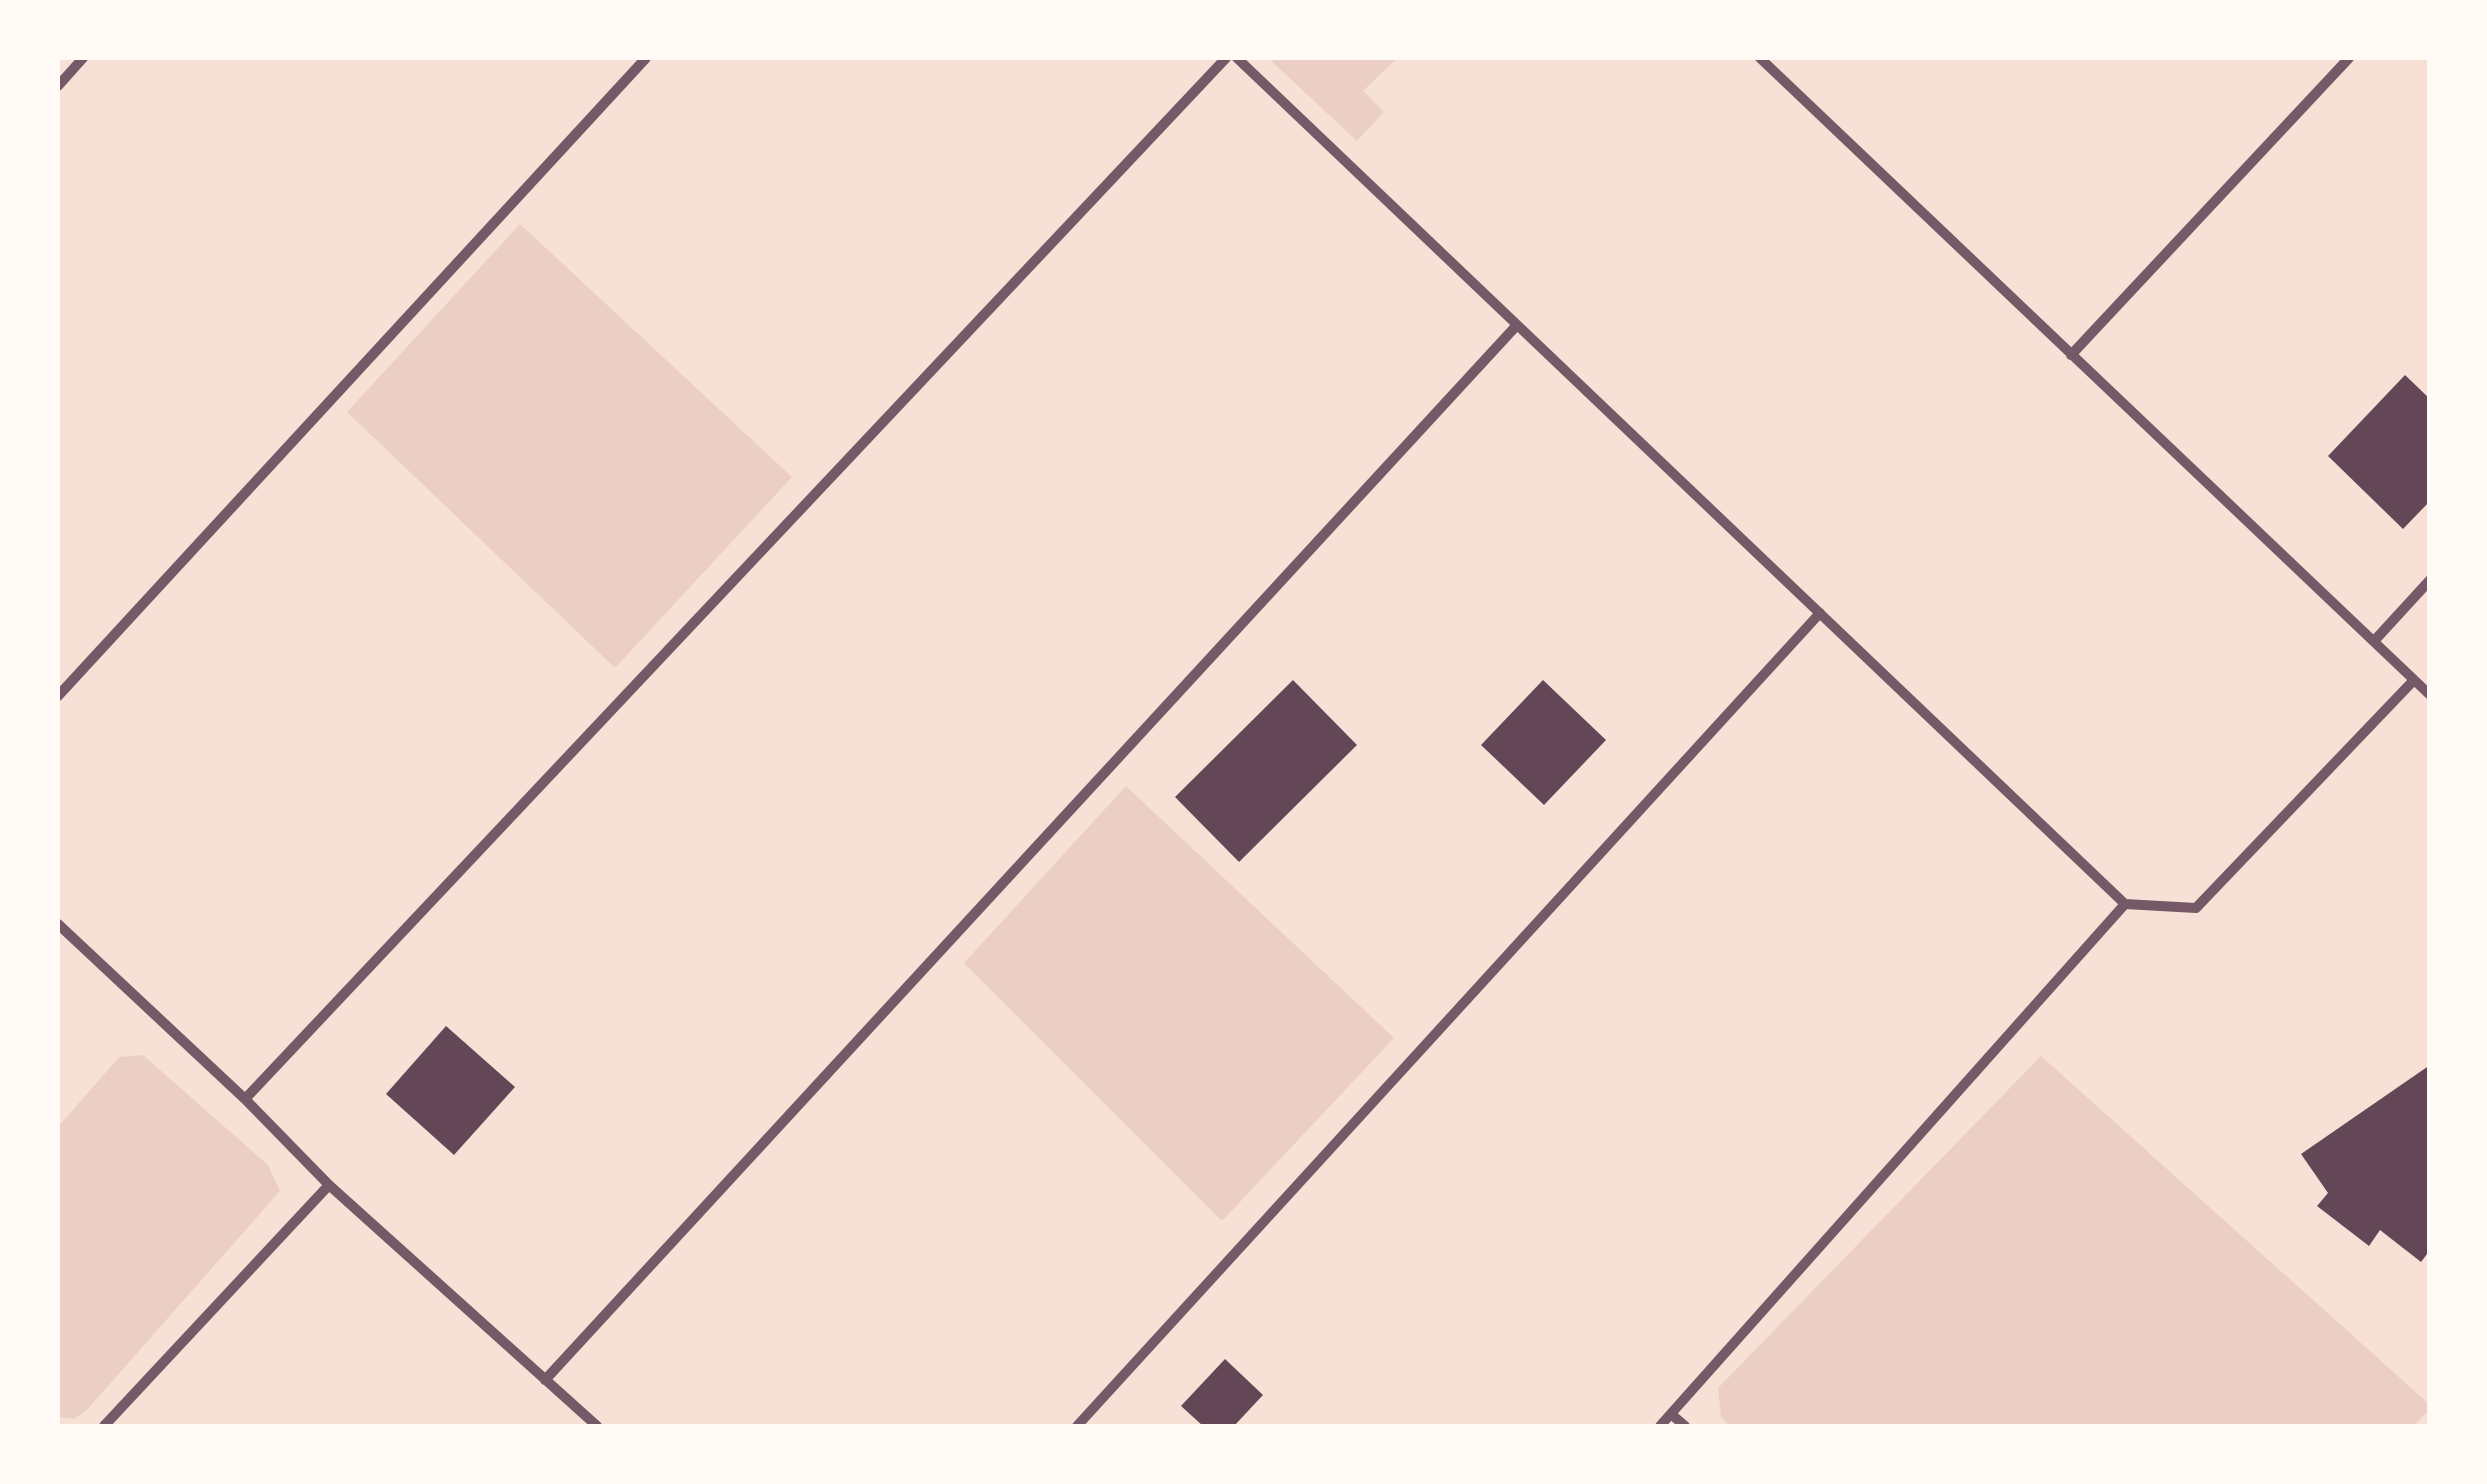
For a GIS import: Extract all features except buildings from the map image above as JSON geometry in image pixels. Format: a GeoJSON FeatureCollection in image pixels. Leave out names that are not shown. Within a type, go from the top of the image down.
{"type":"FeatureCollection","features":[{"type":"Feature","properties":{"kind":"street"},"geometry":{"type":"LineString","coordinates":[[58,86],[83,58]]}},
{"type":"Feature","properties":{"kind":"street"},"geometry":{"type":"LineString","coordinates":[[58,696],[646,58]]}},
{"type":"Feature","properties":{"kind":"street"},"geometry":{"type":"LineString","coordinates":[[245,1098],[1226,58]]}},
{"type":"Feature","properties":{"kind":"street"},"geometry":{"type":"LineString","coordinates":[[1236,58],[2126,904],[2196,908],[2414,680]]}},
{"type":"Feature","properties":{"kind":"street"},"geometry":{"type":"LineString","coordinates":[[1760,58],[2430,695]]}},
{"type":"Feature","properties":{"kind":"street"},"geometry":{"type":"LineString","coordinates":[[1773,69],[1784,58]]}},
{"type":"Feature","properties":{"kind":"street"},"geometry":{"type":"LineString","coordinates":[[2071,354],[2348,58]]}},
{"type":"Feature","properties":{"kind":"street"},"geometry":{"type":"LineString","coordinates":[[545,1380],[1517,325]]}},
{"type":"Feature","properties":{"kind":"street"},"geometry":{"type":"LineString","coordinates":[[2375,640],[2430,580]]}},
{"type":"Feature","properties":{"kind":"street"},"geometry":{"type":"LineString","coordinates":[[1077,1426],[1820,613]]}},
{"type":"Feature","properties":{"kind":"street"},"geometry":{"type":"LineString","coordinates":[[1660,1426],[2126,904]]}},
{"type":"Feature","properties":{"kind":"street"},"geometry":{"type":"LineString","coordinates":[[58,924],[245,1098],[329,1184],[597,1426]]}},
{"type":"Feature","properties":{"kind":"street"},"geometry":{"type":"LineString","coordinates":[[104,1426],[329,1184]]}},
{"type":"Feature","properties":{"kind":"street"},"geometry":{"type":"LineString","coordinates":[[1671,1414],[1684,1426]]}},
{"type":"Feature","properties":{"kind":"shaded area"},"geometry":{"type":"Polygon","coordinates":[[[1268,58],[1397,58],[1363,91],[1384,112],[1357,141],[1268,58]]]}},
{"type":"Feature","properties":{"kind":"shaded area"},"geometry":{"type":"Polygon","coordinates":[[[520,224],[792,477],[615,668],[347,412],[520,224]]]}},
{"type":"Feature","properties":{"kind":"shaded area"},"geometry":{"type":"Polygon","coordinates":[[[1126,786],[1394,1038],[1222,1221],[964,963],[1126,786]]]}},
{"type":"Feature","properties":{"kind":"shaded area"},"geometry":{"type":"Polygon","coordinates":[[[143,1055],[268,1165],[280,1191],[86,1411],[74,1419],[58,1417],[58,1127],[119,1057],[143,1055]]]}},
{"type":"Feature","properties":{"kind":"shaded area"},"geometry":{"type":"Polygon","coordinates":[[[2041,1056],[2429,1404],[2429,1410],[2414,1426],[1730,1426],[1721,1418],[1718,1388],[2041,1056]]]}}]}
